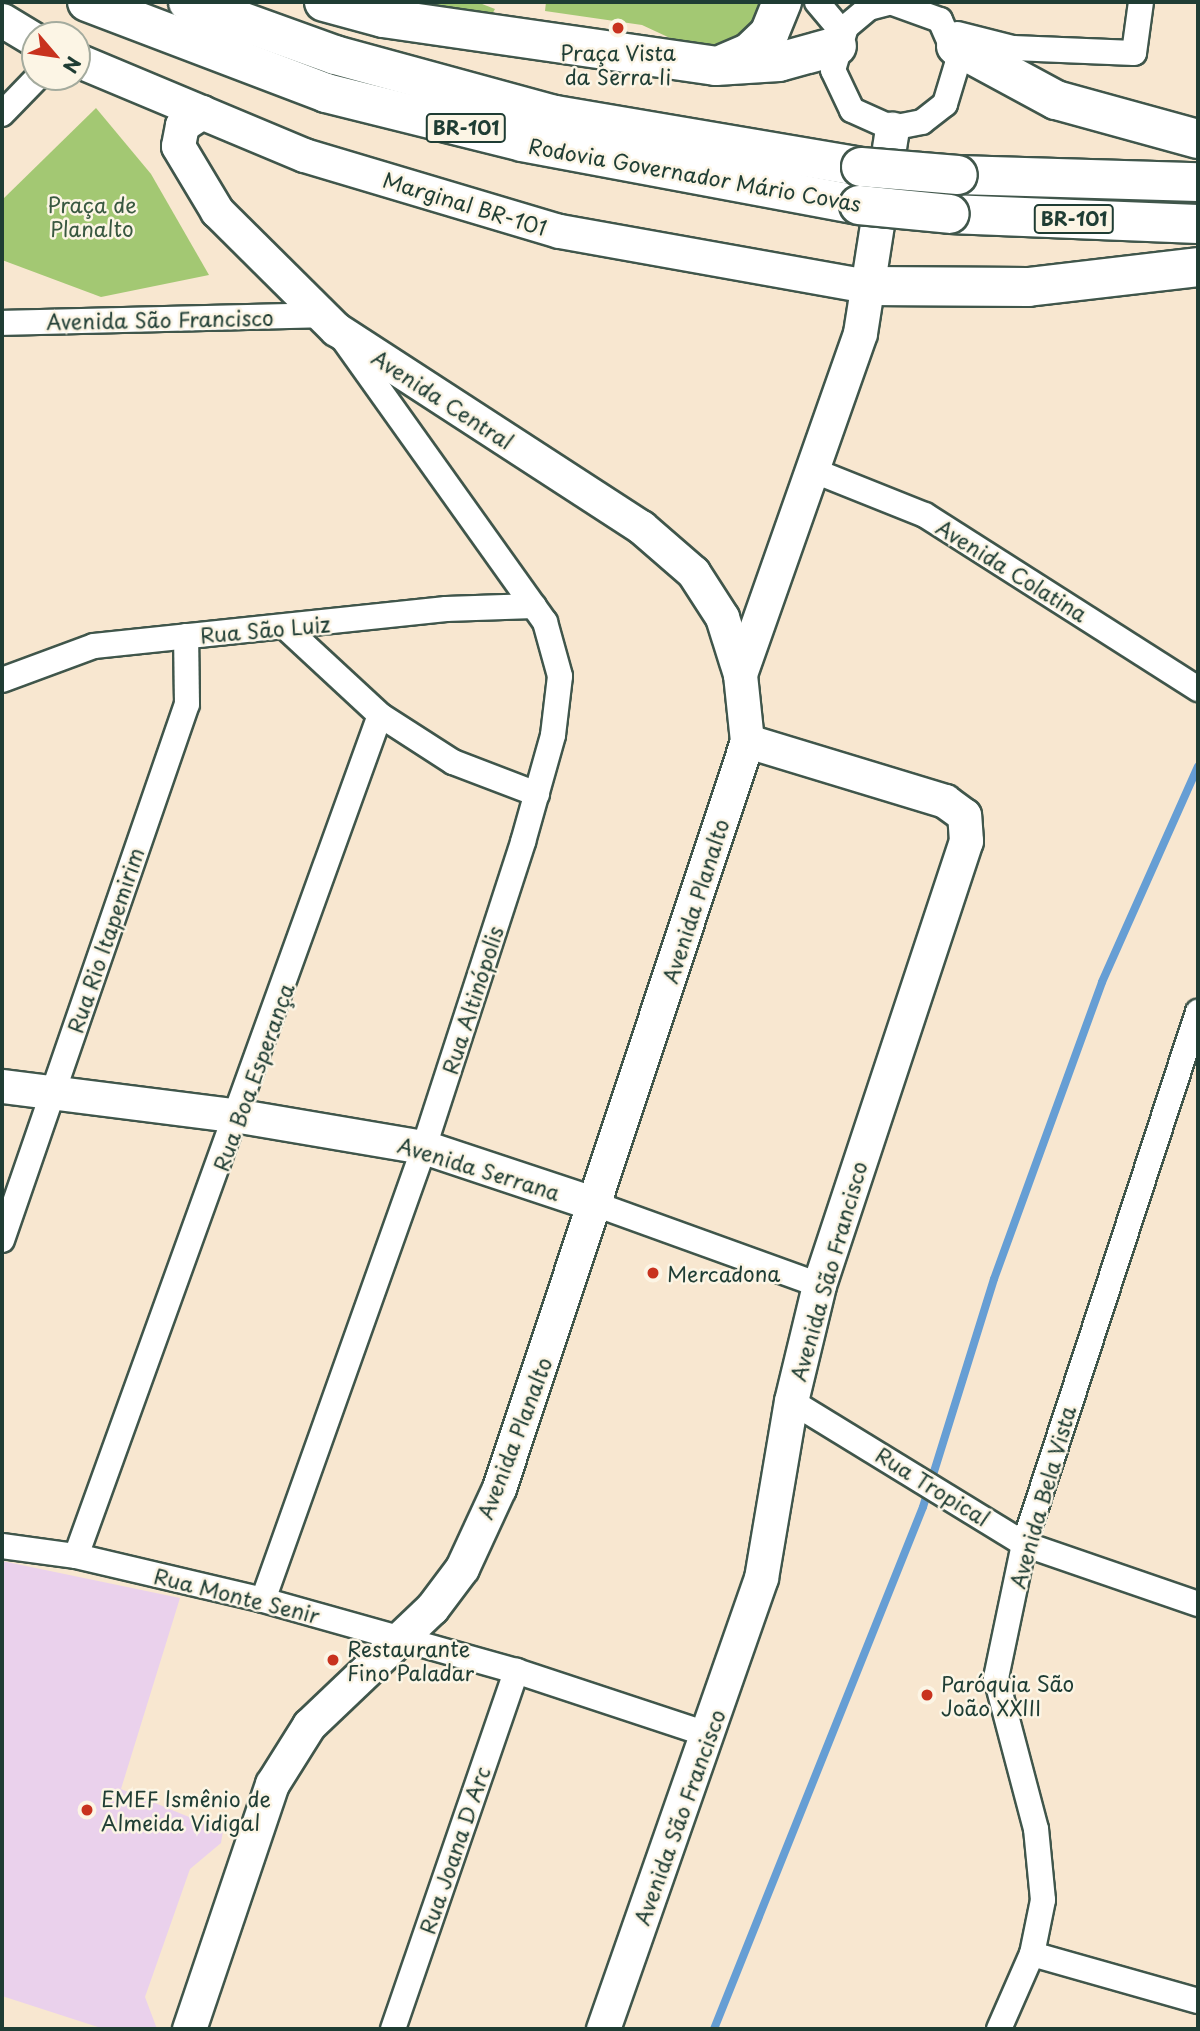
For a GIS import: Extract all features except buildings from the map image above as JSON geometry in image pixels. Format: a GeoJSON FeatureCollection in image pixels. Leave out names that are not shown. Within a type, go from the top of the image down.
{"type":"FeatureCollection","features":[{"type":"Feature","properties":{"kind":"main road","name":"Rodovia Governador Mário Covas"},"geometry":{"type":"LineString","coordinates":[[88,2],[326,93],[522,142],[859,205],[950,214],[1198,224]]}},
{"type":"Feature","properties":{"kind":"main road","name":"Rodovia Governador Mário Covas"},"geometry":{"type":"LineString","coordinates":[[188,2],[335,55],[555,116],[862,167],[958,175],[1198,183]]}},
{"type":"Feature","properties":{"kind":"main road"},"geometry":{"type":"LineString","coordinates":[[324,2],[383,18],[716,66],[779,62],[839,39]]}},
{"type":"Feature","properties":{"kind":"main road"},"geometry":{"type":"LineString","coordinates":[[716,66],[749,54],[769,34],[782,2]]}},
{"type":"Feature","properties":{"kind":"main road"},"geometry":{"type":"LineString","coordinates":[[952,39],[1056,100],[1198,139]]}},
{"type":"Feature","properties":{"kind":"main road"},"geometry":{"type":"LineString","coordinates":[[869,286],[1028,287],[1198,267]]}},
{"type":"Feature","properties":{"kind":"street"},"geometry":{"type":"LineString","coordinates":[[817,2],[839,39]]}},
{"type":"Feature","properties":{"kind":"street"},"geometry":{"type":"LineString","coordinates":[[898,2],[928,11],[952,39],[957,76],[945,104],[922,122],[892,128],[863,120],[842,99],[833,70],[839,39],[856,16],[898,2]]}},
{"type":"Feature","properties":{"kind":"street"},"geometry":{"type":"LineString","coordinates":[[952,39],[1013,48],[1134,53],[1141,2]]}},
{"type":"Feature","properties":{"kind":"street"},"geometry":{"type":"LineString","coordinates":[[2,20],[21,32]]}},
{"type":"Feature","properties":{"kind":"street","name":"Marginal BR-101"},"geometry":{"type":"LineString","coordinates":[[91,66],[304,155],[559,231],[869,286]]}},
{"type":"Feature","properties":{"kind":"street"},"geometry":{"type":"LineString","coordinates":[[2,114],[24,91]]}},
{"type":"Feature","properties":{"kind":"street","name":"Avenida Central"},"geometry":{"type":"LineString","coordinates":[[202,112],[182,124],[178,146],[188,170],[217,211],[327,322],[641,527],[692,572],[722,617],[740,674]]}},
{"type":"Feature","properties":{"kind":"street","name":"Avenida Planalto"},"geometry":{"type":"LineString","coordinates":[[189,2029],[272,1784],[309,1725],[395,1637],[432,1608],[461,1568],[494,1499],[598,1205],[747,741],[740,674],[764,600],[815,471],[860,333],[892,128]]}},
{"type":"Feature","properties":{"kind":"street","name":"Avenida São Francisco"},"geometry":{"type":"LineString","coordinates":[[2,323],[327,322]]}},
{"type":"Feature","properties":{"kind":"street","name":"Rua Altinópolis"},"geometry":{"type":"LineString","coordinates":[[263,1600],[424,1147],[537,794],[553,735],[560,676],[534,606],[327,322]]}},
{"type":"Feature","properties":{"kind":"street"},"geometry":{"type":"LineString","coordinates":[[404,425],[410,405],[439,396]]}},
{"type":"Feature","properties":{"kind":"street","name":"Avenida Colatina"},"geometry":{"type":"LineString","coordinates":[[815,471],[925,515],[1198,689]]}},
{"type":"Feature","properties":{"kind":"street"},"geometry":{"type":"LineString","coordinates":[[692,572],[743,601],[764,600]]}},
{"type":"Feature","properties":{"kind":"street","name":"Rua São Luiz"},"geometry":{"type":"LineString","coordinates":[[2,680],[94,646],[287,629],[446,608],[534,606]]}},
{"type":"Feature","properties":{"kind":"street"},"geometry":{"type":"LineString","coordinates":[[287,629],[380,715],[453,762],[537,794]]}},
{"type":"Feature","properties":{"kind":"street","name":"Rua Rio Itapemirim"},"geometry":{"type":"LineString","coordinates":[[2,1240],[187,704],[186,636]]}},
{"type":"Feature","properties":{"kind":"street","name":"Rua Boa Esperança"},"geometry":{"type":"LineString","coordinates":[[76,1556],[240,1116],[380,715]]}},
{"type":"Feature","properties":{"kind":"street","name":"Avenida São Francisco"},"geometry":{"type":"LineString","coordinates":[[603,2029],[709,1735],[761,1578],[791,1401],[819,1285],[966,841],[964,815],[945,801],[747,741]]}},
{"type":"Feature","properties":{"kind":"street","name":"Avenida Bela Vista"},"geometry":{"type":"LineString","coordinates":[[999,2029],[1032,1954],[1043,1900],[1036,1829],[996,1678],[1024,1544],[1187,1076],[1198,1012]]}},
{"type":"Feature","properties":{"kind":"street","name":"Avenida Serrana"},"geometry":{"type":"LineString","coordinates":[[2,1086],[240,1116],[424,1147],[598,1205],[819,1285]]}},
{"type":"Feature","properties":{"kind":"street","name":"Rua Tropical"},"geometry":{"type":"LineString","coordinates":[[791,1401],[939,1488],[1024,1544],[1198,1604]]}},
{"type":"Feature","properties":{"kind":"street","name":"Rua Monte Senir"},"geometry":{"type":"LineString","coordinates":[[2,1546],[76,1556],[263,1600],[516,1671],[709,1735]]}},
{"type":"Feature","properties":{"kind":"street","name":"Rua Joana D Arc"},"geometry":{"type":"LineString","coordinates":[[393,2029],[516,1671]]}},
{"type":"Feature","properties":{"kind":"street"},"geometry":{"type":"LineString","coordinates":[[1032,1954],[1198,2001]]}},
{"type":"Feature","properties":{"kind":"shaded area","name":"EMEF Ismênio de Almeida Vidigal"},"geometry":{"type":"Polygon","coordinates":[[[2,1561],[180,1598],[121,1789],[223,1831],[221,1843],[190,1869],[145,1997],[157,2029],[104,2029],[2,1996],[2,1561]]]}},
{"type":"Feature","properties":{"kind":"green space"},"geometry":{"type":"Polygon","coordinates":[[[398,2],[477,2],[495,9],[484,29],[398,2]]]}},
{"type":"Feature","properties":{"kind":"green space","name":"Praça Vista da Serra Ii"},"geometry":{"type":"Polygon","coordinates":[[[546,2],[762,2],[759,17],[740,41],[698,51],[642,25],[545,11],[546,2]]]}},
{"type":"Feature","properties":{"kind":"green space","name":"Praça de Planalto"},"geometry":{"type":"Polygon","coordinates":[[[96,108],[151,174],[209,275],[101,297],[2,260],[2,200],[96,108]]]}},
{"type":"Feature","properties":{"kind":"waterway"},"geometry":{"type":"LineString","coordinates":[[714,2029],[923,1507],[994,1279],[1102,982],[1198,766]]}},
{"type":"Feature","properties":{"kind":"place","name":"Praça Vista da Serra Ii"},"geometry":{"type":"Point","coordinates":[618,28]}},
{"type":"Feature","properties":{"kind":"place","name":"Mercadona"},"geometry":{"type":"Point","coordinates":[653,1273]}},
{"type":"Feature","properties":{"kind":"place","name":"Restaurante Fino Paladar"},"geometry":{"type":"Point","coordinates":[333,1660]}},
{"type":"Feature","properties":{"kind":"place","name":"Paróquia São João XXIII"},"geometry":{"type":"Point","coordinates":[927,1695]}},
{"type":"Feature","properties":{"kind":"place","name":"EMEF Ismênio de Almeida Vidigal"},"geometry":{"type":"Point","coordinates":[87,1810]}}]}
